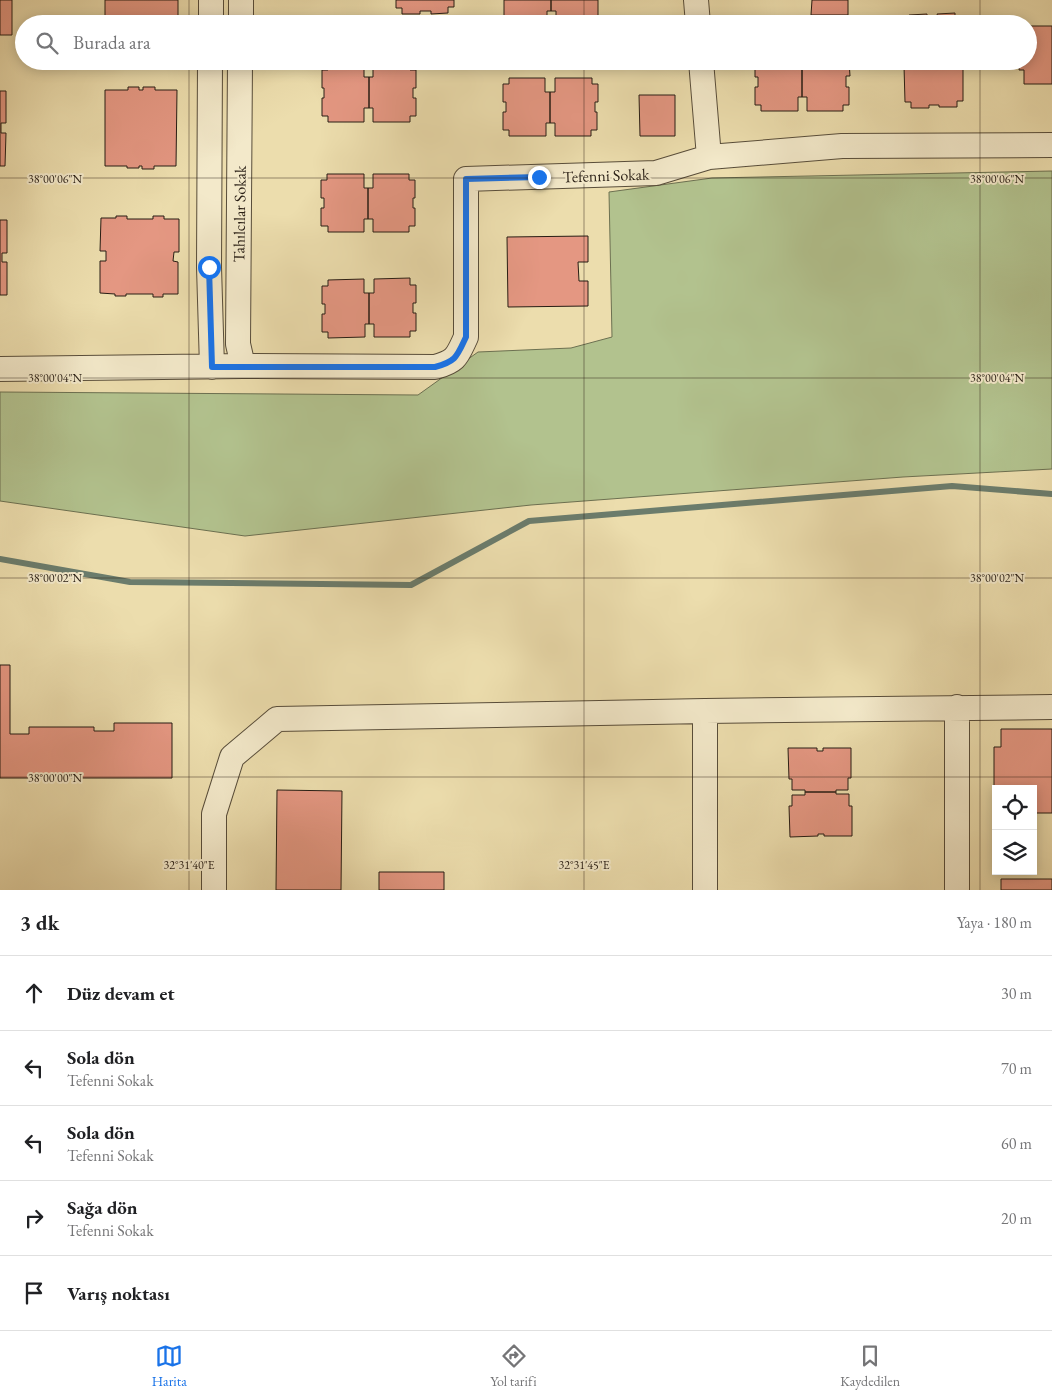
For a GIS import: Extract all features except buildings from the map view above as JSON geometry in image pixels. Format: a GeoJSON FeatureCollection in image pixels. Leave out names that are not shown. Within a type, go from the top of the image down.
{"type":"FeatureCollection","features":[{"type":"Feature","properties":{"kind":"street"},"geometry":{"type":"LineString","coordinates":[[210,15],[211,0]]}},
{"type":"Feature","properties":{"kind":"street"},"geometry":{"type":"LineString","coordinates":[[241,0],[241,15]]}},
{"type":"Feature","properties":{"kind":"street"},"geometry":{"type":"LineString","coordinates":[[696,0],[697,15]]}},
{"type":"Feature","properties":{"kind":"street"},"geometry":{"type":"LineString","coordinates":[[210,70],[209,267],[212,367]]}},
{"type":"Feature","properties":{"kind":"street","name":"Tahılcılar Sokak"},"geometry":{"type":"LineString","coordinates":[[240,70],[238,344],[243,366]]}},
{"type":"Feature","properties":{"kind":"street"},"geometry":{"type":"LineString","coordinates":[[702,70],[709,156]]}},
{"type":"Feature","properties":{"kind":"street","name":"Tefenni Sokak"},"geometry":{"type":"LineString","coordinates":[[0,369],[243,366],[435,367],[449,364],[457,356],[466,337],[466,179],[656,173],[709,156],[842,146],[1052,144]]}},
{"type":"Feature","properties":{"kind":"street"},"geometry":{"type":"LineString","coordinates":[[957,707],[957,890]]}},
{"type":"Feature","properties":{"kind":"street"},"geometry":{"type":"LineString","coordinates":[[214,890],[214,814],[232,757],[278,718],[1052,707]]}},
{"type":"Feature","properties":{"kind":"street"},"geometry":{"type":"LineString","coordinates":[[704,711],[705,890]]}},
{"type":"Feature","properties":{"kind":"green space"},"geometry":{"type":"Polygon","coordinates":[[[1052,171],[1052,469],[903,477],[531,505],[245,536],[0,501],[0,392],[418,395],[478,352],[571,348],[612,337],[609,192],[712,178],[1052,171]]]}},
{"type":"Feature","properties":{"kind":"waterway"},"geometry":{"type":"LineString","coordinates":[[0,559],[130,582],[411,585],[529,521],[952,486],[1052,494]]}},
{"type":"Feature","properties":{"kind":"route"},"geometry":{"type":"LineString","coordinates":[[209,267],[212,367],[435,367],[449,364],[457,356],[466,337],[466,179],[539,177]]}}]}
